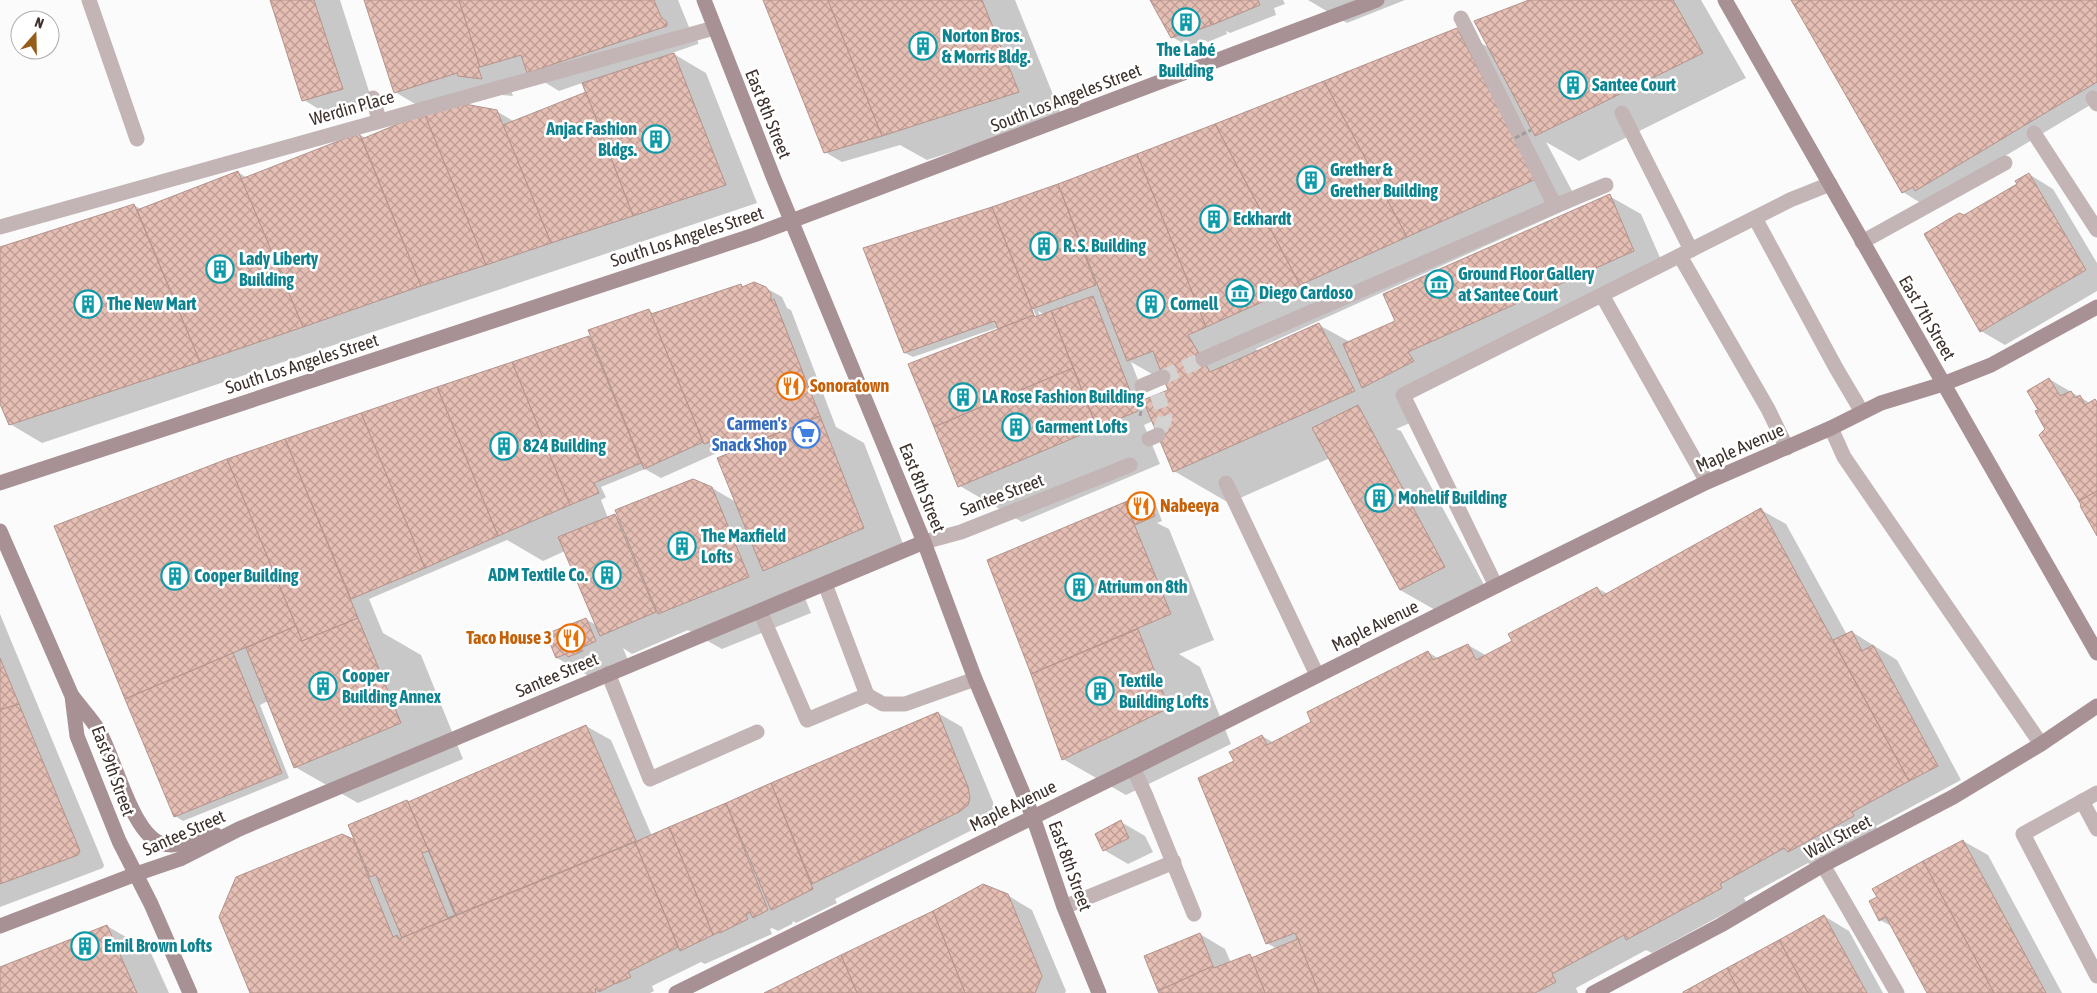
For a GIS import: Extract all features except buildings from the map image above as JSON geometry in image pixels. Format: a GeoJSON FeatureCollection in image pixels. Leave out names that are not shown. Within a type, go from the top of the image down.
{"type":"FeatureCollection","features":[{"type":"Feature","properties":{"kind":"main road","name":"East 8th Street"},"geometry":{"type":"LineString","coordinates":[[704,0],[792,222],[924,542],[975,679],[1032,817],[1064,907],[1100,993]]}},
{"type":"Feature","properties":{"kind":"main road","name":"South Los Angeles Street"},"geometry":{"type":"LineString","coordinates":[[0,483],[792,222],[1377,0]]}},
{"type":"Feature","properties":{"kind":"main road","name":"East 7th Street"},"geometry":{"type":"LineString","coordinates":[[1725,0],[2097,653]]}},
{"type":"Feature","properties":{"kind":"main road","name":"Maple Avenue"},"geometry":{"type":"LineString","coordinates":[[676,993],[1707,482],[1898,397],[1943,384],[1991,365],[2097,307]]}},
{"type":"Feature","properties":{"kind":"main road","name":"East 9th Street"},"geometry":{"type":"LineString","coordinates":[[0,531],[72,696],[77,736],[119,840],[152,904],[190,993]]}},
{"type":"Feature","properties":{"kind":"main road","name":"Santee Street"},"geometry":{"type":"LineString","coordinates":[[0,926],[136,874],[180,860],[239,829],[924,542]]}},
{"type":"Feature","properties":{"kind":"main road"},"geometry":{"type":"LineString","coordinates":[[72,696],[99,731],[133,810],[145,832],[162,844],[174,845],[239,829]]}},
{"type":"Feature","properties":{"kind":"main road","name":"Wall Street"},"geometry":{"type":"LineString","coordinates":[[1593,993],[1721,925],[1823,865],[1953,797],[2041,744],[2097,706]]}},
{"type":"Feature","properties":{"kind":"street"},"geometry":{"type":"LineString","coordinates":[[89,0],[137,139]]}},
{"type":"Feature","properties":{"kind":"street"},"geometry":{"type":"LineString","coordinates":[[1461,18],[1555,206]]}},
{"type":"Feature","properties":{"kind":"street","name":"Werdin Place"},"geometry":{"type":"LineString","coordinates":[[0,227],[714,28]]}},
{"type":"Feature","properties":{"kind":"street"},"geometry":{"type":"LineString","coordinates":[[373,98],[379,120]]}},
{"type":"Feature","properties":{"kind":"street"},"geometry":{"type":"LineString","coordinates":[[1622,113],[1686,253],[1787,448]]}},
{"type":"Feature","properties":{"kind":"street"},"geometry":{"type":"LineString","coordinates":[[2034,133],[2097,230]]}},
{"type":"Feature","properties":{"kind":"street"},"geometry":{"type":"LineString","coordinates":[[1862,242],[2005,163]]}},
{"type":"Feature","properties":{"kind":"street"},"geometry":{"type":"LineString","coordinates":[[1496,586],[1403,395],[1790,200],[1830,184]]}},
{"type":"Feature","properties":{"kind":"street"},"geometry":{"type":"LineString","coordinates":[[1203,359],[1606,185]]}},
{"type":"Feature","properties":{"kind":"street"},"geometry":{"type":"LineString","coordinates":[[1755,218],[1836,368],[1862,412]]}},
{"type":"Feature","properties":{"kind":"street"},"geometry":{"type":"LineString","coordinates":[[1602,295],[1707,482]]}},
{"type":"Feature","properties":{"kind":"street"},"geometry":{"type":"LineString","coordinates":[[1831,428],[1844,457],[2041,744]]}},
{"type":"Feature","properties":{"kind":"street","name":"Santee Street"},"geometry":{"type":"LineString","coordinates":[[924,542],[960,532],[1130,465]]}},
{"type":"Feature","properties":{"kind":"street"},"geometry":{"type":"LineString","coordinates":[[1226,483],[1317,675]]}},
{"type":"Feature","properties":{"kind":"street"},"geometry":{"type":"LineString","coordinates":[[825,584],[867,695],[883,704],[905,704],[975,679]]}},
{"type":"Feature","properties":{"kind":"street"},"geometry":{"type":"LineString","coordinates":[[760,611],[807,720],[867,695]]}},
{"type":"Feature","properties":{"kind":"street"},"geometry":{"type":"LineString","coordinates":[[608,673],[650,779],[757,732]]}},
{"type":"Feature","properties":{"kind":"street"},"geometry":{"type":"LineString","coordinates":[[1133,768],[1174,862],[1194,914]]}},
{"type":"Feature","properties":{"kind":"street"},"geometry":{"type":"LineString","coordinates":[[2097,793],[2023,834],[2097,976]]}},
{"type":"Feature","properties":{"kind":"street"},"geometry":{"type":"LineString","coordinates":[[2082,801],[2097,829]]}},
{"type":"Feature","properties":{"kind":"street"},"geometry":{"type":"LineString","coordinates":[[1064,907],[1174,862]]}},
{"type":"Feature","properties":{"kind":"street"},"geometry":{"type":"LineString","coordinates":[[1823,865],[1897,993]]}},
{"type":"Feature","properties":{"kind":"path"},"geometry":{"type":"LineString","coordinates":[[1515,138],[1531,130]]}},
{"type":"Feature","properties":{"kind":"path"},"geometry":{"type":"LineString","coordinates":[[1140,416],[1143,409]]}},
{"type":"Feature","properties":{"kind":"tunnel"},"geometry":{"type":"LineString","coordinates":[[1163,377],[1203,359]]}},
{"type":"Feature","properties":{"kind":"tunnel"},"geometry":{"type":"LineString","coordinates":[[1157,394],[1165,418],[1158,435]]}},
{"type":"Feature","properties":{"kind":"place","name":"The Labé Building"},"geometry":{"type":"Point","coordinates":[1186,22]}},
{"type":"Feature","properties":{"kind":"place","name":"Norton Bros. & Morris Bldg."},"geometry":{"type":"Point","coordinates":[923,46]}},
{"type":"Feature","properties":{"kind":"place","name":"Santee Court"},"geometry":{"type":"Point","coordinates":[1573,85]}},
{"type":"Feature","properties":{"kind":"place","name":"Anjac Fashion Bldgs."},"geometry":{"type":"Point","coordinates":[656,139]}},
{"type":"Feature","properties":{"kind":"place","name":"Grether & Grether Building"},"geometry":{"type":"Point","coordinates":[1311,180]}},
{"type":"Feature","properties":{"kind":"place","name":"Eckhardt"},"geometry":{"type":"Point","coordinates":[1214,219]}},
{"type":"Feature","properties":{"kind":"place","name":"R. S. Building"},"geometry":{"type":"Point","coordinates":[1044,246]}},
{"type":"Feature","properties":{"kind":"place","name":"Lady Liberty Building"},"geometry":{"type":"Point","coordinates":[220,269]}},
{"type":"Feature","properties":{"kind":"place","name":"Ground Floor Gallery at Santee Court"},"geometry":{"type":"Point","coordinates":[1439,284]}},
{"type":"Feature","properties":{"kind":"place","name":"Diego Cardoso"},"geometry":{"type":"Point","coordinates":[1240,293]}},
{"type":"Feature","properties":{"kind":"place","name":"The New Mart"},"geometry":{"type":"Point","coordinates":[88,304]}},
{"type":"Feature","properties":{"kind":"place","name":"Cornell"},"geometry":{"type":"Point","coordinates":[1151,304]}},
{"type":"Feature","properties":{"kind":"place","name":"Sonoratown"},"geometry":{"type":"Point","coordinates":[791,386]}},
{"type":"Feature","properties":{"kind":"place","name":"LA Rose Fashion Building"},"geometry":{"type":"Point","coordinates":[963,397]}},
{"type":"Feature","properties":{"kind":"place","name":"Garment Lofts"},"geometry":{"type":"Point","coordinates":[1016,427]}},
{"type":"Feature","properties":{"kind":"place","name":"Carmen's Snack Shop"},"geometry":{"type":"Point","coordinates":[806,434]}},
{"type":"Feature","properties":{"kind":"place","name":"824 Building"},"geometry":{"type":"Point","coordinates":[504,446]}},
{"type":"Feature","properties":{"kind":"place","name":"Mohelif Building"},"geometry":{"type":"Point","coordinates":[1379,498]}},
{"type":"Feature","properties":{"kind":"place","name":"Nabeeya"},"geometry":{"type":"Point","coordinates":[1141,506]}},
{"type":"Feature","properties":{"kind":"place","name":"The Maxfield Lofts"},"geometry":{"type":"Point","coordinates":[682,546]}},
{"type":"Feature","properties":{"kind":"place","name":"ADM Textile Co."},"geometry":{"type":"Point","coordinates":[607,575]}},
{"type":"Feature","properties":{"kind":"place","name":"Cooper Building"},"geometry":{"type":"Point","coordinates":[175,576]}},
{"type":"Feature","properties":{"kind":"place","name":"Atrium on 8th"},"geometry":{"type":"Point","coordinates":[1079,587]}},
{"type":"Feature","properties":{"kind":"place","name":"Taco House 3"},"geometry":{"type":"Point","coordinates":[571,638]}},
{"type":"Feature","properties":{"kind":"place","name":"Cooper Building Annex"},"geometry":{"type":"Point","coordinates":[323,686]}},
{"type":"Feature","properties":{"kind":"place","name":"Textile Building Lofts"},"geometry":{"type":"Point","coordinates":[1100,691]}},
{"type":"Feature","properties":{"kind":"place","name":"Emil Brown Lofts"},"geometry":{"type":"Point","coordinates":[85,946]}}]}
